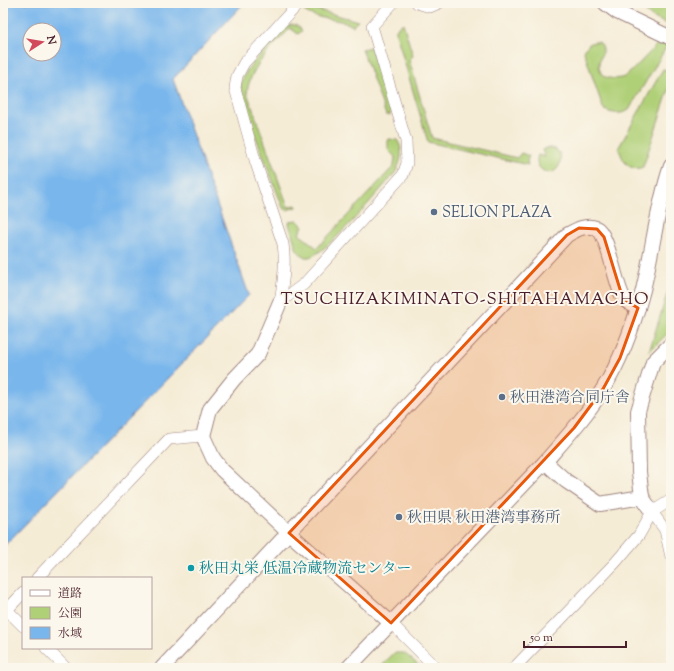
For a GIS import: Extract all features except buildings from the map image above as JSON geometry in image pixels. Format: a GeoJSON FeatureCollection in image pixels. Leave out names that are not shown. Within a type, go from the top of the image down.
{"type":"FeatureCollection","features":[{"type":"Feature","properties":{"kind":"street"},"geometry":{"type":"LineString","coordinates":[[299,3],[244,63],[237,76],[235,88],[283,244],[285,255],[280,302],[258,354],[234,379],[210,409],[203,436],[213,458],[222,470],[289,533],[390,623],[436,668]]}},
{"type":"Feature","properties":{"kind":"street"},"geometry":{"type":"LineString","coordinates":[[280,302],[304,284],[403,175],[407,163],[406,141],[372,26],[393,3]]}},
{"type":"Feature","properties":{"kind":"street"},"geometry":{"type":"LineString","coordinates":[[417,3],[430,7],[439,3]]}},
{"type":"Feature","properties":{"kind":"street"},"geometry":{"type":"LineString","coordinates":[[605,3],[617,12],[671,38]]}},
{"type":"Feature","properties":{"kind":"street"},"geometry":{"type":"LineString","coordinates":[[348,668],[545,462],[574,428],[603,389],[620,358],[638,308],[658,214],[671,166]]}},
{"type":"Feature","properties":{"kind":"street"},"geometry":{"type":"LineString","coordinates":[[162,668],[567,235],[579,228],[589,227],[598,229],[604,236],[615,277],[623,299],[638,308]]}},
{"type":"Feature","properties":{"kind":"street"},"geometry":{"type":"LineString","coordinates":[[671,344],[653,362],[638,411],[639,472],[642,497],[666,530],[671,557]]}},
{"type":"Feature","properties":{"kind":"street"},"geometry":{"type":"LineString","coordinates":[[38,577],[169,439],[203,436]]}},
{"type":"Feature","properties":{"kind":"street"},"geometry":{"type":"LineString","coordinates":[[545,462],[566,481],[600,504],[642,497]]}},
{"type":"Feature","properties":{"kind":"street"},"geometry":{"type":"LineString","coordinates":[[514,668],[615,563],[639,535],[652,512],[671,500]]}},
{"type":"Feature","properties":{"kind":"street"},"geometry":{"type":"LineString","coordinates":[[22,594],[5,612],[22,625]]}},
{"type":"Feature","properties":{"kind":"street"},"geometry":{"type":"LineString","coordinates":[[47,649],[66,668]]}},
{"type":"Feature","properties":{"kind":"highlighted area"},"geometry":{"type":"Polygon","coordinates":[[[579,228],[597,229],[604,237],[623,299],[638,308],[620,358],[603,389],[574,428],[391,623],[289,533],[567,235],[579,228]]]}},
{"type":"Feature","properties":{"kind":"green space"},"geometry":{"type":"Polygon","coordinates":[[[671,3],[671,26],[652,17],[637,4],[671,3]]]}},
{"type":"Feature","properties":{"kind":"green space"},"geometry":{"type":"Polygon","coordinates":[[[307,7],[358,21],[353,26],[341,21],[315,16],[304,11],[307,7]]]}},
{"type":"Feature","properties":{"kind":"green space"},"geometry":{"type":"Polygon","coordinates":[[[403,23],[413,56],[409,60],[432,138],[517,158],[521,153],[529,156],[527,161],[528,165],[428,142],[396,33],[396,29],[403,23]]]}},
{"type":"Feature","properties":{"kind":"green space"},"geometry":{"type":"Polygon","coordinates":[[[296,25],[302,31],[298,34],[290,28],[270,50],[257,66],[249,83],[247,93],[288,207],[296,205],[296,207],[287,210],[283,208],[245,108],[240,85],[247,70],[286,26],[296,25]]]}},
{"type":"Feature","properties":{"kind":"green space"},"geometry":{"type":"Polygon","coordinates":[[[599,42],[603,48],[599,62],[601,73],[604,76],[615,79],[622,78],[627,75],[659,42],[667,46],[629,110],[626,112],[612,113],[603,108],[584,52],[590,44],[599,42]]]}},
{"type":"Feature","properties":{"kind":"green space"},"geometry":{"type":"Polygon","coordinates":[[[371,47],[391,111],[390,115],[386,115],[362,49],[371,47]]]}},
{"type":"Feature","properties":{"kind":"green space"},"geometry":{"type":"Polygon","coordinates":[[[663,69],[671,71],[671,83],[643,167],[634,168],[626,164],[619,147],[663,69]]]}},
{"type":"Feature","properties":{"kind":"green space"},"geometry":{"type":"Polygon","coordinates":[[[389,139],[397,140],[401,148],[401,157],[395,173],[352,222],[325,248],[314,255],[306,257],[302,255],[297,250],[289,224],[290,221],[297,220],[303,226],[299,234],[317,248],[394,166],[395,157],[388,150],[389,139]]]}},
{"type":"Feature","properties":{"kind":"green space"},"geometry":{"type":"Polygon","coordinates":[[[546,148],[554,149],[558,152],[560,157],[558,168],[554,172],[548,173],[542,170],[537,163],[538,155],[545,157],[542,150],[546,148]]]}},
{"type":"Feature","properties":{"kind":"green space"},"geometry":{"type":"Polygon","coordinates":[[[671,272],[671,330],[649,352],[668,291],[671,272]]]}},
{"type":"Feature","properties":{"kind":"green space"},"geometry":{"type":"Polygon","coordinates":[[[394,653],[404,653],[422,668],[380,668],[394,653]]]}},
{"type":"Feature","properties":{"kind":"water"},"geometry":{"type":"Polygon","coordinates":[[[3,3],[244,3],[173,79],[249,295],[3,547],[3,3]]]}},
{"type":"Feature","properties":{"kind":"place","name":"SELION PLAZA"},"geometry":{"type":"Point","coordinates":[434,212]}},
{"type":"Feature","properties":{"kind":"place","name":"秋田港湾合同庁舎"},"geometry":{"type":"Point","coordinates":[502,397]}},
{"type":"Feature","properties":{"kind":"place","name":"秋田県 秋田港湾事務所"},"geometry":{"type":"Point","coordinates":[399,517]}},
{"type":"Feature","properties":{"kind":"place","name":"秋田丸栄 低温冷蔵物流センター"},"geometry":{"type":"Point","coordinates":[191,568]}},
{"type":"Feature","properties":{"kind":"district","name":"TSUCHIZAKIMINATO-SHITAHAMACHO"},"geometry":{"type":"Point","coordinates":[465,298]}}]}
